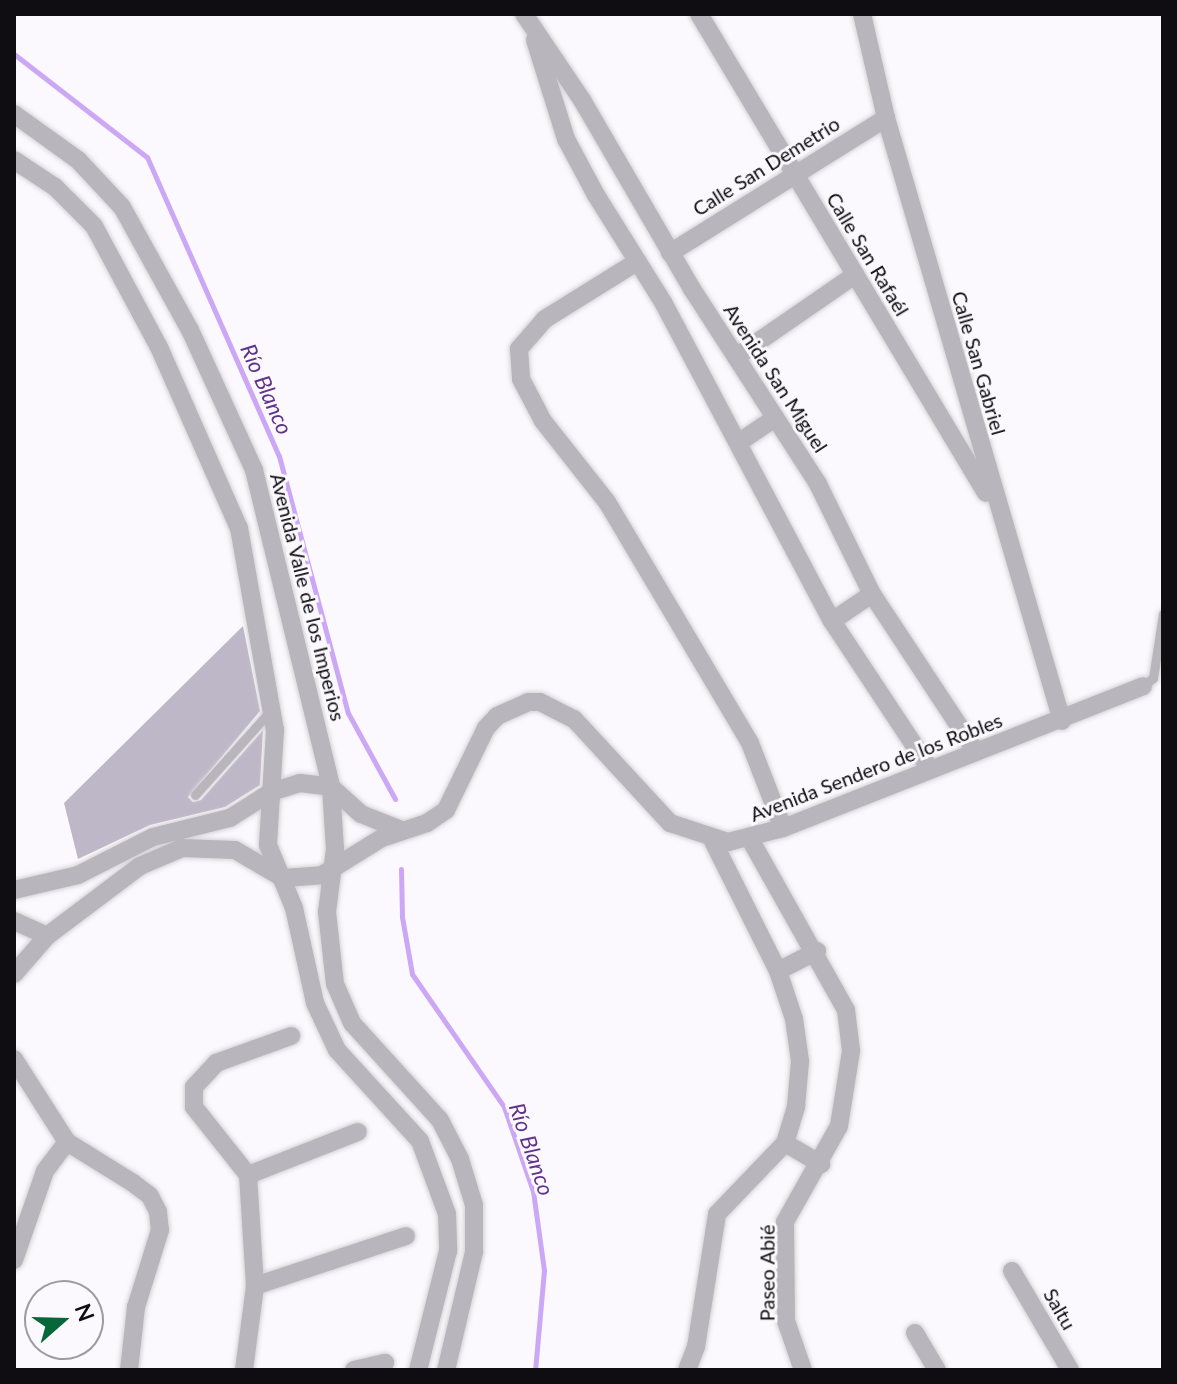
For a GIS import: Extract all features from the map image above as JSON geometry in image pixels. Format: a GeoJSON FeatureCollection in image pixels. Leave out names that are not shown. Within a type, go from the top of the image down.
{"type":"FeatureCollection","features":[{"type":"Feature","properties":{"kind":"street","name":"Calle San Rafaél"},"geometry":{"type":"LineString","coordinates":[[699,14],[999,516]]}},
{"type":"Feature","properties":{"kind":"street","name":"Calle San Gabriel"},"geometry":{"type":"LineString","coordinates":[[862,14],[886,118],[999,516],[1062,721]]}},
{"type":"Feature","properties":{"kind":"street","name":"Avenida San Miguel"},"geometry":{"type":"LineString","coordinates":[[528,22],[582,100],[670,253],[849,540],[872,594],[976,752]]}},
{"type":"Feature","properties":{"kind":"street","name":"Avenida San Miguel"},"geometry":{"type":"LineString","coordinates":[[528,22],[566,139],[596,195],[635,263],[664,304],[832,621],[930,769]]}},
{"type":"Feature","properties":{"kind":"street","name":"Avenida Valle de los Imperios"},"geometry":{"type":"LineString","coordinates":[[14,114],[78,160],[122,207],[156,263],[254,470],[331,787],[333,870],[327,912],[335,984],[352,1023],[440,1120],[460,1159],[474,1205],[474,1252],[446,1370]]}},
{"type":"Feature","properties":{"kind":"street","name":"Calle San Demetrio"},"geometry":{"type":"LineString","coordinates":[[670,253],[886,118]]}},
{"type":"Feature","properties":{"kind":"street"},"geometry":{"type":"LineString","coordinates":[[14,160],[55,187],[94,226],[125,280],[202,437],[239,528],[272,709],[275,750],[268,845],[283,878],[324,1025],[337,1050],[420,1141],[442,1191],[448,1251],[418,1370]]}},
{"type":"Feature","properties":{"kind":"street"},"geometry":{"type":"LineString","coordinates":[[596,195],[625,176]]}},
{"type":"Feature","properties":{"kind":"street"},"geometry":{"type":"LineString","coordinates":[[125,280],[156,263]]}},
{"type":"Feature","properties":{"kind":"street"},"geometry":{"type":"LineString","coordinates":[[635,263],[545,319],[519,349],[521,379],[543,421],[607,502],[743,730],[783,828]]}},
{"type":"Feature","properties":{"kind":"street"},"geometry":{"type":"LineString","coordinates":[[736,357],[855,275]]}},
{"type":"Feature","properties":{"kind":"street"},"geometry":{"type":"LineString","coordinates":[[664,304],[692,289]]}},
{"type":"Feature","properties":{"kind":"street"},"geometry":{"type":"LineString","coordinates":[[738,443],[775,418]]}},
{"type":"Feature","properties":{"kind":"street"},"geometry":{"type":"LineString","coordinates":[[832,621],[872,594]]}},
{"type":"Feature","properties":{"kind":"street","name":"Avenida Sendero de los Robles"},"geometry":{"type":"LineString","coordinates":[[283,878],[309,879],[333,870],[399,829],[427,823],[455,800],[486,728],[497,716],[514,706],[540,702],[585,729],[670,823],[713,841],[750,839],[783,828],[930,769],[1062,721],[1143,686]]}},
{"type":"Feature","properties":{"kind":"street"},"geometry":{"type":"LineString","coordinates":[[47,936],[14,921],[20,889],[60,882],[172,829],[230,818],[271,792],[300,783],[331,787],[361,814],[399,829]]}},
{"type":"Feature","properties":{"kind":"street","name":"Paseo Abié"},"geometry":{"type":"LineString","coordinates":[[750,839],[796,913],[846,1010],[851,1051],[839,1126],[821,1164],[785,1222],[786,1321],[803,1370]]}},
{"type":"Feature","properties":{"kind":"street"},"geometry":{"type":"LineString","coordinates":[[687,1370],[696,1347],[717,1214],[785,1143],[800,1061],[794,1019],[767,943],[713,841]]}},
{"type":"Feature","properties":{"kind":"street"},"geometry":{"type":"LineString","coordinates":[[14,974],[47,936],[75,918],[140,866],[182,848],[235,850],[283,878]]}},
{"type":"Feature","properties":{"kind":"street"},"geometry":{"type":"LineString","coordinates":[[60,882],[74,901],[75,918]]}},
{"type":"Feature","properties":{"kind":"street"},"geometry":{"type":"LineString","coordinates":[[778,971],[817,951]]}},
{"type":"Feature","properties":{"kind":"street"},"geometry":{"type":"LineString","coordinates":[[244,1370],[255,1286],[248,1175],[194,1107],[194,1087],[223,1059],[291,1036]]}},
{"type":"Feature","properties":{"kind":"street"},"geometry":{"type":"LineString","coordinates":[[14,1059],[67,1142],[150,1196],[158,1212],[160,1230],[136,1307],[129,1370]]}},
{"type":"Feature","properties":{"kind":"street"},"geometry":{"type":"LineString","coordinates":[[14,1082],[43,1103]]}},
{"type":"Feature","properties":{"kind":"street"},"geometry":{"type":"LineString","coordinates":[[248,1175],[358,1132]]}},
{"type":"Feature","properties":{"kind":"street"},"geometry":{"type":"LineString","coordinates":[[14,1260],[45,1171],[67,1142]]}},
{"type":"Feature","properties":{"kind":"street"},"geometry":{"type":"LineString","coordinates":[[785,1143],[821,1164]]}},
{"type":"Feature","properties":{"kind":"street"},"geometry":{"type":"LineString","coordinates":[[255,1286],[406,1236]]}},
{"type":"Feature","properties":{"kind":"street","name":"Saltu"},"geometry":{"type":"LineString","coordinates":[[1012,1271],[1070,1370]]}},
{"type":"Feature","properties":{"kind":"street"},"geometry":{"type":"LineString","coordinates":[[915,1333],[937,1370]]}},
{"type":"Feature","properties":{"kind":"street"},"geometry":{"type":"LineString","coordinates":[[354,1370],[385,1363]]}},
{"type":"Feature","properties":{"kind":"lane"},"geometry":{"type":"LineString","coordinates":[[1143,686],[1153,678],[1163,614]]}},
{"type":"Feature","properties":{"kind":"lane"},"geometry":{"type":"LineString","coordinates":[[195,795],[272,709]]}},
{"type":"Feature","properties":{"kind":"building"},"geometry":{"type":"Polygon","coordinates":[[[243,626],[260,711],[188,797],[193,802],[201,800],[263,730],[260,785],[225,807],[150,825],[78,859],[64,803],[243,626]]]}},
{"type":"Feature","properties":{"kind":"waterway","name":"Río Blanco"},"geometry":{"type":"LineString","coordinates":[[14,54],[147,157],[279,456],[348,713],[395,799]]}},
{"type":"Feature","properties":{"kind":"waterway","name":"Río Blanco"},"geometry":{"type":"LineString","coordinates":[[401,869],[402,917],[412,974],[504,1107],[533,1191],[544,1270],[535,1370]]}}]}
